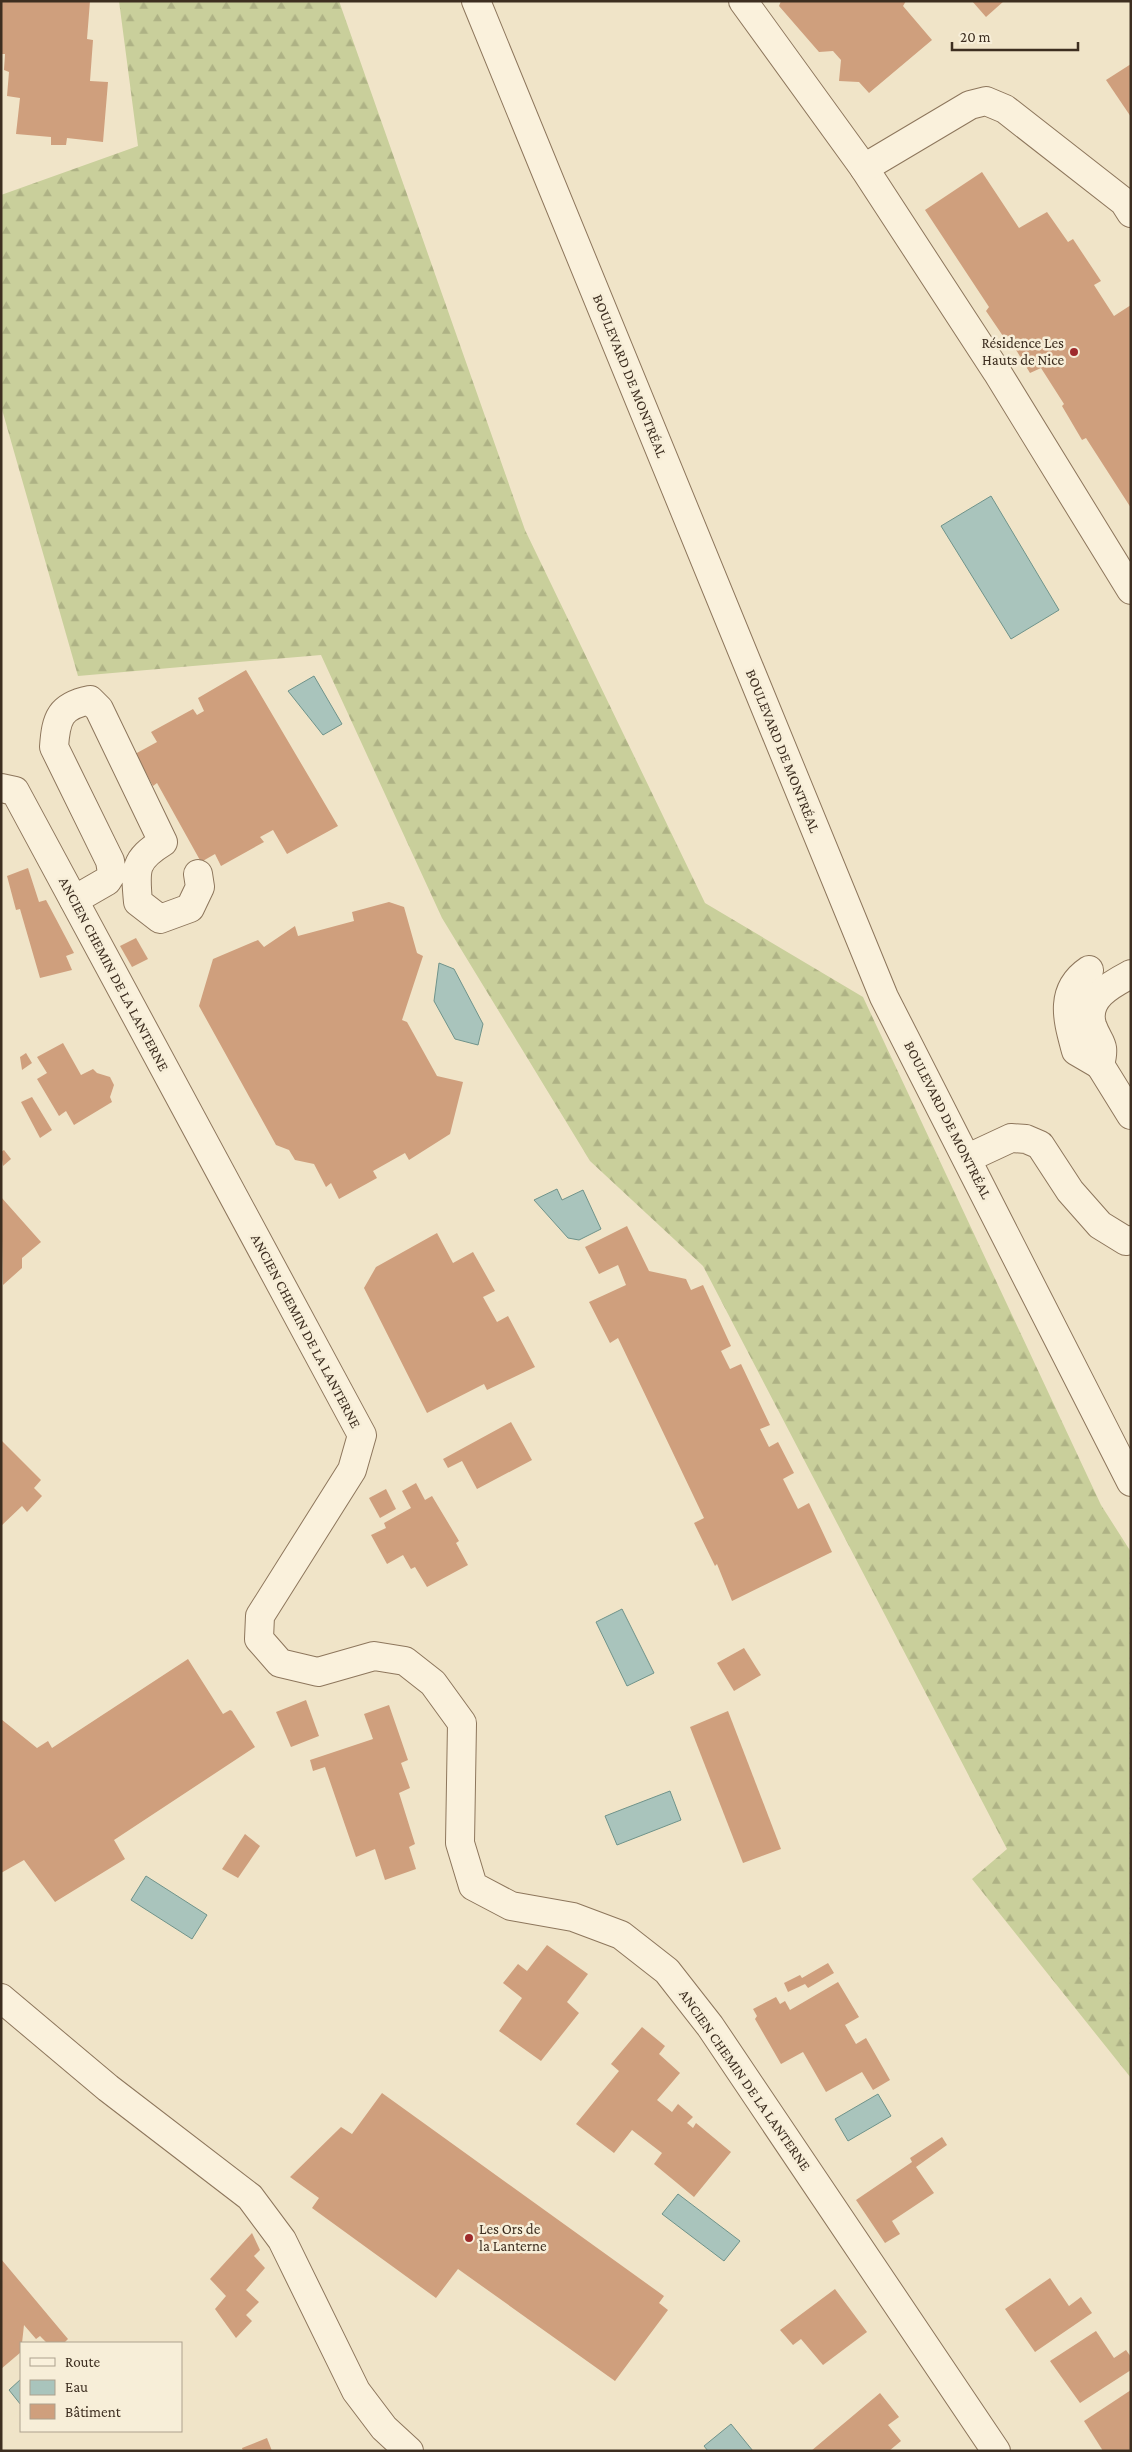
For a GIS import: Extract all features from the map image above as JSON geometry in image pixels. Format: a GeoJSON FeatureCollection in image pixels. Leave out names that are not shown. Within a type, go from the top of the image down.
{"type":"FeatureCollection","features":[{"type":"Feature","properties":{"kind":"street","name":"BOULEVARD DE MONTRÉAL"},"geometry":{"type":"LineString","coordinates":[[476,1],[884,997],[968,1158],[1131,1482]]}},
{"type":"Feature","properties":{"kind":"street"},"geometry":{"type":"LineString","coordinates":[[743,1],[864,168],[997,372],[1131,590]]}},
{"type":"Feature","properties":{"kind":"street"},"geometry":{"type":"LineString","coordinates":[[864,168],[970,105],[986,101],[1005,110],[1124,202],[1131,214]]}},
{"type":"Feature","properties":{"kind":"street"},"geometry":{"type":"LineString","coordinates":[[74,900],[107,881],[112,873],[110,861],[54,747],[55,732],[60,714],[74,703],[90,700],[99,709],[163,842],[144,854],[135,876],[138,902],[160,918],[190,908],[200,887],[198,874]]}},
{"type":"Feature","properties":{"kind":"street","name":"ANCIEN CHEMIN DE LA LANTERNE"},"geometry":{"type":"LineString","coordinates":[[1,788],[15,792],[362,1435],[352,1470],[260,1616],[259,1639],[280,1663],[318,1672],[374,1656],[405,1661],[433,1682],[462,1723],[460,1843],[473,1886],[511,1906],[573,1917],[621,1936],[667,1971],[710,2026],[996,2451]]}},
{"type":"Feature","properties":{"kind":"street"},"geometry":{"type":"LineString","coordinates":[[1089,970],[1081,976],[1071,991],[1067,1016],[1076,1051],[1100,1065],[1131,1115]]}},
{"type":"Feature","properties":{"kind":"street"},"geometry":{"type":"LineString","coordinates":[[1100,1065],[1104,1049],[1092,1024],[1093,1005],[1104,989],[1131,974]]}},
{"type":"Feature","properties":{"kind":"street"},"geometry":{"type":"LineString","coordinates":[[968,1158],[1011,1138],[1026,1139],[1040,1145],[1070,1191],[1100,1224],[1126,1241],[1131,1240]]}},
{"type":"Feature","properties":{"kind":"street"},"geometry":{"type":"LineString","coordinates":[[1,1998],[108,2088],[250,2197],[282,2240],[356,2391],[384,2428],[409,2451]]}},
{"type":"Feature","properties":{"kind":"green space"},"geometry":{"type":"Polygon","coordinates":[[[119,1],[339,1],[525,530],[705,903],[863,997],[1101,1505],[1131,1552],[1131,2078],[972,1879],[1007,1849],[703,1266],[590,1161],[442,918],[321,655],[78,676],[1,406],[1,195],[138,146],[119,1]]]}},
{"type":"Feature","properties":{"kind":"water"},"geometry":{"type":"Polygon","coordinates":[[[991,496],[1059,610],[1011,639],[941,526],[991,496]]]}},
{"type":"Feature","properties":{"kind":"water"},"geometry":{"type":"Polygon","coordinates":[[[314,676],[342,724],[323,735],[288,691],[314,676]]]}},
{"type":"Feature","properties":{"kind":"water"},"geometry":{"type":"Polygon","coordinates":[[[439,963],[454,969],[483,1024],[478,1045],[455,1039],[434,1001],[439,963]]]}},
{"type":"Feature","properties":{"kind":"water"},"geometry":{"type":"Polygon","coordinates":[[[557,1189],[562,1200],[583,1190],[601,1229],[579,1240],[568,1238],[534,1200],[557,1189]]]}},
{"type":"Feature","properties":{"kind":"water"},"geometry":{"type":"Polygon","coordinates":[[[622,1609],[654,1673],[627,1686],[596,1622],[622,1609]]]}},
{"type":"Feature","properties":{"kind":"water"},"geometry":{"type":"Polygon","coordinates":[[[670,1791],[681,1820],[617,1845],[605,1816],[670,1791]]]}},
{"type":"Feature","properties":{"kind":"water"},"geometry":{"type":"Polygon","coordinates":[[[146,1876],[207,1915],[192,1939],[131,1900],[146,1876]]]}},
{"type":"Feature","properties":{"kind":"water"},"geometry":{"type":"Polygon","coordinates":[[[878,2094],[891,2116],[848,2141],[835,2119],[878,2094]]]}},
{"type":"Feature","properties":{"kind":"water"},"geometry":{"type":"Polygon","coordinates":[[[678,2194],[740,2241],[724,2261],[662,2214],[678,2194]]]}},
{"type":"Feature","properties":{"kind":"water"},"geometry":{"type":"Polygon","coordinates":[[[20,2380],[20,2404],[9,2390],[20,2380]]]}},
{"type":"Feature","properties":{"kind":"water"},"geometry":{"type":"Polygon","coordinates":[[[731,2424],[753,2451],[708,2451],[704,2446],[731,2424]]]}},
{"type":"Feature","properties":{"kind":"building"},"geometry":{"type":"Polygon","coordinates":[[[1,1],[90,1],[87,39],[93,40],[90,81],[108,82],[103,142],[67,138],[66,145],[51,145],[51,137],[16,134],[20,98],[7,96],[9,72],[4,70],[5,54],[1,54],[1,1]]]}},
{"type":"Feature","properties":{"kind":"building"},"geometry":{"type":"Polygon","coordinates":[[[781,1],[906,1],[903,6],[932,40],[869,93],[859,82],[839,81],[841,60],[833,51],[819,52],[779,6],[781,1]]]}},
{"type":"Feature","properties":{"kind":"building"},"geometry":{"type":"Polygon","coordinates":[[[972,1],[1004,1],[986,17],[972,1]]]}},
{"type":"Feature","properties":{"kind":"building"},"geometry":{"type":"Polygon","coordinates":[[[1131,64],[1131,117],[1106,80],[1131,64]]]}},
{"type":"Feature","properties":{"kind":"building","name":"Résidence Les Hauts de Nice"},"geometry":{"type":"Polygon","coordinates":[[[982,172],[1019,228],[1047,212],[1068,242],[1073,239],[1101,281],[1094,285],[1114,316],[1131,305],[1131,508],[1086,438],[1082,440],[1062,406],[1064,404],[1041,368],[1030,373],[1007,335],[1003,336],[986,311],[989,307],[925,210],[982,172]]]}},
{"type":"Feature","properties":{"kind":"building"},"geometry":{"type":"Polygon","coordinates":[[[246,670],[338,826],[287,854],[273,830],[260,837],[264,842],[221,866],[215,854],[201,862],[157,783],[153,786],[135,754],[157,742],[151,732],[193,709],[197,715],[204,711],[198,698],[246,670]]]}},
{"type":"Feature","properties":{"kind":"building"},"geometry":{"type":"Polygon","coordinates":[[[28,868],[39,902],[46,900],[74,953],[66,956],[72,970],[40,978],[20,909],[16,910],[7,876],[28,868]]]}},
{"type":"Feature","properties":{"kind":"building"},"geometry":{"type":"Polygon","coordinates":[[[389,902],[404,907],[417,953],[423,956],[402,1020],[407,1022],[437,1076],[463,1082],[450,1134],[409,1160],[405,1153],[373,1171],[377,1178],[339,1199],[331,1183],[326,1187],[314,1164],[295,1160],[289,1150],[276,1145],[199,1006],[213,959],[258,940],[264,947],[295,926],[298,936],[354,921],[352,912],[389,902]]]}},
{"type":"Feature","properties":{"kind":"building"},"geometry":{"type":"Polygon","coordinates":[[[136,938],[148,959],[132,967],[120,946],[136,938]]]}},
{"type":"Feature","properties":{"kind":"building"},"geometry":{"type":"Polygon","coordinates":[[[63,1043],[81,1075],[93,1069],[97,1073],[110,1077],[114,1085],[110,1097],[112,1102],[74,1125],[66,1111],[59,1116],[37,1079],[47,1073],[37,1057],[63,1043]]]}},
{"type":"Feature","properties":{"kind":"building"},"geometry":{"type":"Polygon","coordinates":[[[26,1053],[32,1063],[22,1070],[20,1057],[26,1053]]]}},
{"type":"Feature","properties":{"kind":"building"},"geometry":{"type":"Polygon","coordinates":[[[32,1097],[52,1130],[40,1138],[21,1102],[32,1097]]]}},
{"type":"Feature","properties":{"kind":"building"},"geometry":{"type":"Polygon","coordinates":[[[4,1150],[11,1159],[3,1166],[1,1152],[4,1150]]]}},
{"type":"Feature","properties":{"kind":"building"},"geometry":{"type":"Polygon","coordinates":[[[1,1197],[41,1242],[22,1258],[22,1268],[3,1285],[1,1197]]]}},
{"type":"Feature","properties":{"kind":"building"},"geometry":{"type":"Polygon","coordinates":[[[627,1226],[649,1271],[686,1279],[691,1290],[703,1285],[731,1346],[721,1351],[730,1369],[741,1364],[770,1425],[760,1429],[769,1447],[778,1442],[794,1473],[783,1479],[798,1509],[809,1503],[832,1552],[732,1601],[717,1564],[715,1566],[694,1523],[704,1518],[618,1338],[610,1343],[589,1302],[626,1285],[618,1265],[599,1274],[585,1247],[627,1226]]]}},
{"type":"Feature","properties":{"kind":"building"},"geometry":{"type":"Polygon","coordinates":[[[437,1233],[453,1263],[473,1252],[495,1291],[483,1297],[497,1322],[508,1316],[535,1367],[487,1390],[484,1384],[427,1413],[364,1288],[376,1267],[437,1233]]]}},
{"type":"Feature","properties":{"kind":"building"},"geometry":{"type":"Polygon","coordinates":[[[511,1422],[532,1460],[477,1489],[462,1461],[448,1468],[443,1459],[511,1422]]]}},
{"type":"Feature","properties":{"kind":"building"},"geometry":{"type":"Polygon","coordinates":[[[1,1440],[41,1480],[34,1488],[42,1496],[27,1512],[22,1506],[1,1526],[1,1440]]]}},
{"type":"Feature","properties":{"kind":"building"},"geometry":{"type":"Polygon","coordinates":[[[416,1483],[425,1500],[432,1496],[459,1541],[456,1543],[468,1565],[427,1587],[415,1567],[411,1569],[403,1555],[387,1564],[371,1535],[386,1528],[384,1523],[411,1508],[402,1491],[416,1483]]]}},
{"type":"Feature","properties":{"kind":"building"},"geometry":{"type":"Polygon","coordinates":[[[386,1489],[396,1509],[380,1518],[369,1498],[386,1489]]]}},
{"type":"Feature","properties":{"kind":"building"},"geometry":{"type":"Polygon","coordinates":[[[744,1648],[761,1675],[734,1691],[717,1663],[744,1648]]]}},
{"type":"Feature","properties":{"kind":"building"},"geometry":{"type":"Polygon","coordinates":[[[188,1659],[223,1714],[230,1710],[232,1711],[255,1747],[114,1840],[125,1859],[55,1902],[24,1860],[1,1873],[1,1719],[37,1748],[48,1741],[52,1748],[188,1659]]]}},
{"type":"Feature","properties":{"kind":"building"},"geometry":{"type":"Polygon","coordinates":[[[306,1700],[319,1736],[291,1747],[276,1712],[306,1700]]]}},
{"type":"Feature","properties":{"kind":"building"},"geometry":{"type":"Polygon","coordinates":[[[389,1705],[408,1760],[401,1763],[410,1788],[399,1793],[415,1844],[409,1847],[416,1869],[385,1880],[375,1849],[356,1857],[325,1767],[313,1771],[310,1760],[373,1739],[364,1714],[389,1705]]]}},
{"type":"Feature","properties":{"kind":"building"},"geometry":{"type":"Polygon","coordinates":[[[728,1711],[781,1849],[743,1863],[690,1727],[728,1711]]]}},
{"type":"Feature","properties":{"kind":"building"},"geometry":{"type":"Polygon","coordinates":[[[245,1834],[260,1846],[238,1878],[222,1869],[245,1834]]]}},
{"type":"Feature","properties":{"kind":"building"},"geometry":{"type":"Polygon","coordinates":[[[547,1945],[588,1974],[567,2002],[579,2013],[541,2061],[499,2031],[522,1998],[503,1983],[518,1964],[527,1971],[547,1945]]]}},
{"type":"Feature","properties":{"kind":"building"},"geometry":{"type":"Polygon","coordinates":[[[828,1963],[834,1973],[808,1988],[805,1984],[788,1992],[784,1983],[800,1975],[802,1978],[828,1963]]]}},
{"type":"Feature","properties":{"kind":"building"},"geometry":{"type":"Polygon","coordinates":[[[838,1982],[859,2017],[845,2025],[856,2044],[866,2038],[890,2080],[873,2090],[862,2072],[826,2092],[803,2052],[781,2064],[755,2019],[757,2016],[753,2009],[776,1997],[780,2004],[785,2001],[790,2010],[838,1982]]]}},
{"type":"Feature","properties":{"kind":"building"},"geometry":{"type":"Polygon","coordinates":[[[642,2027],[665,2046],[659,2054],[680,2073],[657,2100],[672,2112],[678,2104],[693,2117],[687,2123],[693,2128],[696,2123],[731,2152],[694,2197],[654,2164],[662,2153],[632,2130],[614,2153],[576,2124],[619,2071],[611,2064],[642,2027]]]}},
{"type":"Feature","properties":{"kind":"building","name":"Les Ors de la Lanterne"},"geometry":{"type":"Polygon","coordinates":[[[382,2093],[664,2296],[659,2303],[668,2310],[615,2381],[458,2269],[436,2298],[312,2208],[319,2198],[290,2177],[341,2127],[352,2134],[382,2093]]]}},
{"type":"Feature","properties":{"kind":"building"},"geometry":{"type":"Polygon","coordinates":[[[942,2137],[947,2145],[916,2167],[934,2193],[892,2221],[900,2234],[885,2243],[856,2200],[912,2162],[910,2158],[942,2137]]]}},
{"type":"Feature","properties":{"kind":"building"},"geometry":{"type":"Polygon","coordinates":[[[252,2233],[260,2250],[254,2256],[265,2268],[246,2290],[259,2302],[246,2315],[252,2321],[236,2338],[215,2309],[226,2296],[210,2279],[252,2233]]]}},
{"type":"Feature","properties":{"kind":"building"},"geometry":{"type":"Polygon","coordinates":[[[1,2259],[68,2339],[65,2342],[46,2342],[40,2336],[36,2339],[24,2325],[22,2342],[20,2342],[20,2353],[1,2369],[1,2259]]]}},
{"type":"Feature","properties":{"kind":"building"},"geometry":{"type":"Polygon","coordinates":[[[1050,2278],[1069,2306],[1081,2297],[1092,2313],[1035,2352],[1005,2309],[1050,2278]]]}},
{"type":"Feature","properties":{"kind":"building"},"geometry":{"type":"Polygon","coordinates":[[[835,2289],[867,2332],[823,2365],[801,2339],[793,2345],[780,2330],[835,2289]]]}},
{"type":"Feature","properties":{"kind":"building"},"geometry":{"type":"Polygon","coordinates":[[[1096,2331],[1114,2358],[1126,2350],[1131,2357],[1131,2370],[1080,2403],[1050,2361],[1096,2331]]]}},
{"type":"Feature","properties":{"kind":"building"},"geometry":{"type":"Polygon","coordinates":[[[1131,2390],[1131,2451],[1103,2451],[1084,2421],[1131,2390]]]}},
{"type":"Feature","properties":{"kind":"building"},"geometry":{"type":"Polygon","coordinates":[[[880,2393],[899,2417],[888,2425],[901,2441],[889,2451],[811,2451],[880,2393]]]}},
{"type":"Feature","properties":{"kind":"building"},"geometry":{"type":"Polygon","coordinates":[[[267,2438],[272,2451],[243,2451],[242,2448],[267,2438]]]}},
{"type":"Feature","properties":{"kind":"place","name":"Résidence Les Hauts de Nice"},"geometry":{"type":"Point","coordinates":[1074,352]}},
{"type":"Feature","properties":{"kind":"place","name":"Les Ors de la Lanterne"},"geometry":{"type":"Point","coordinates":[469,2238]}}]}
